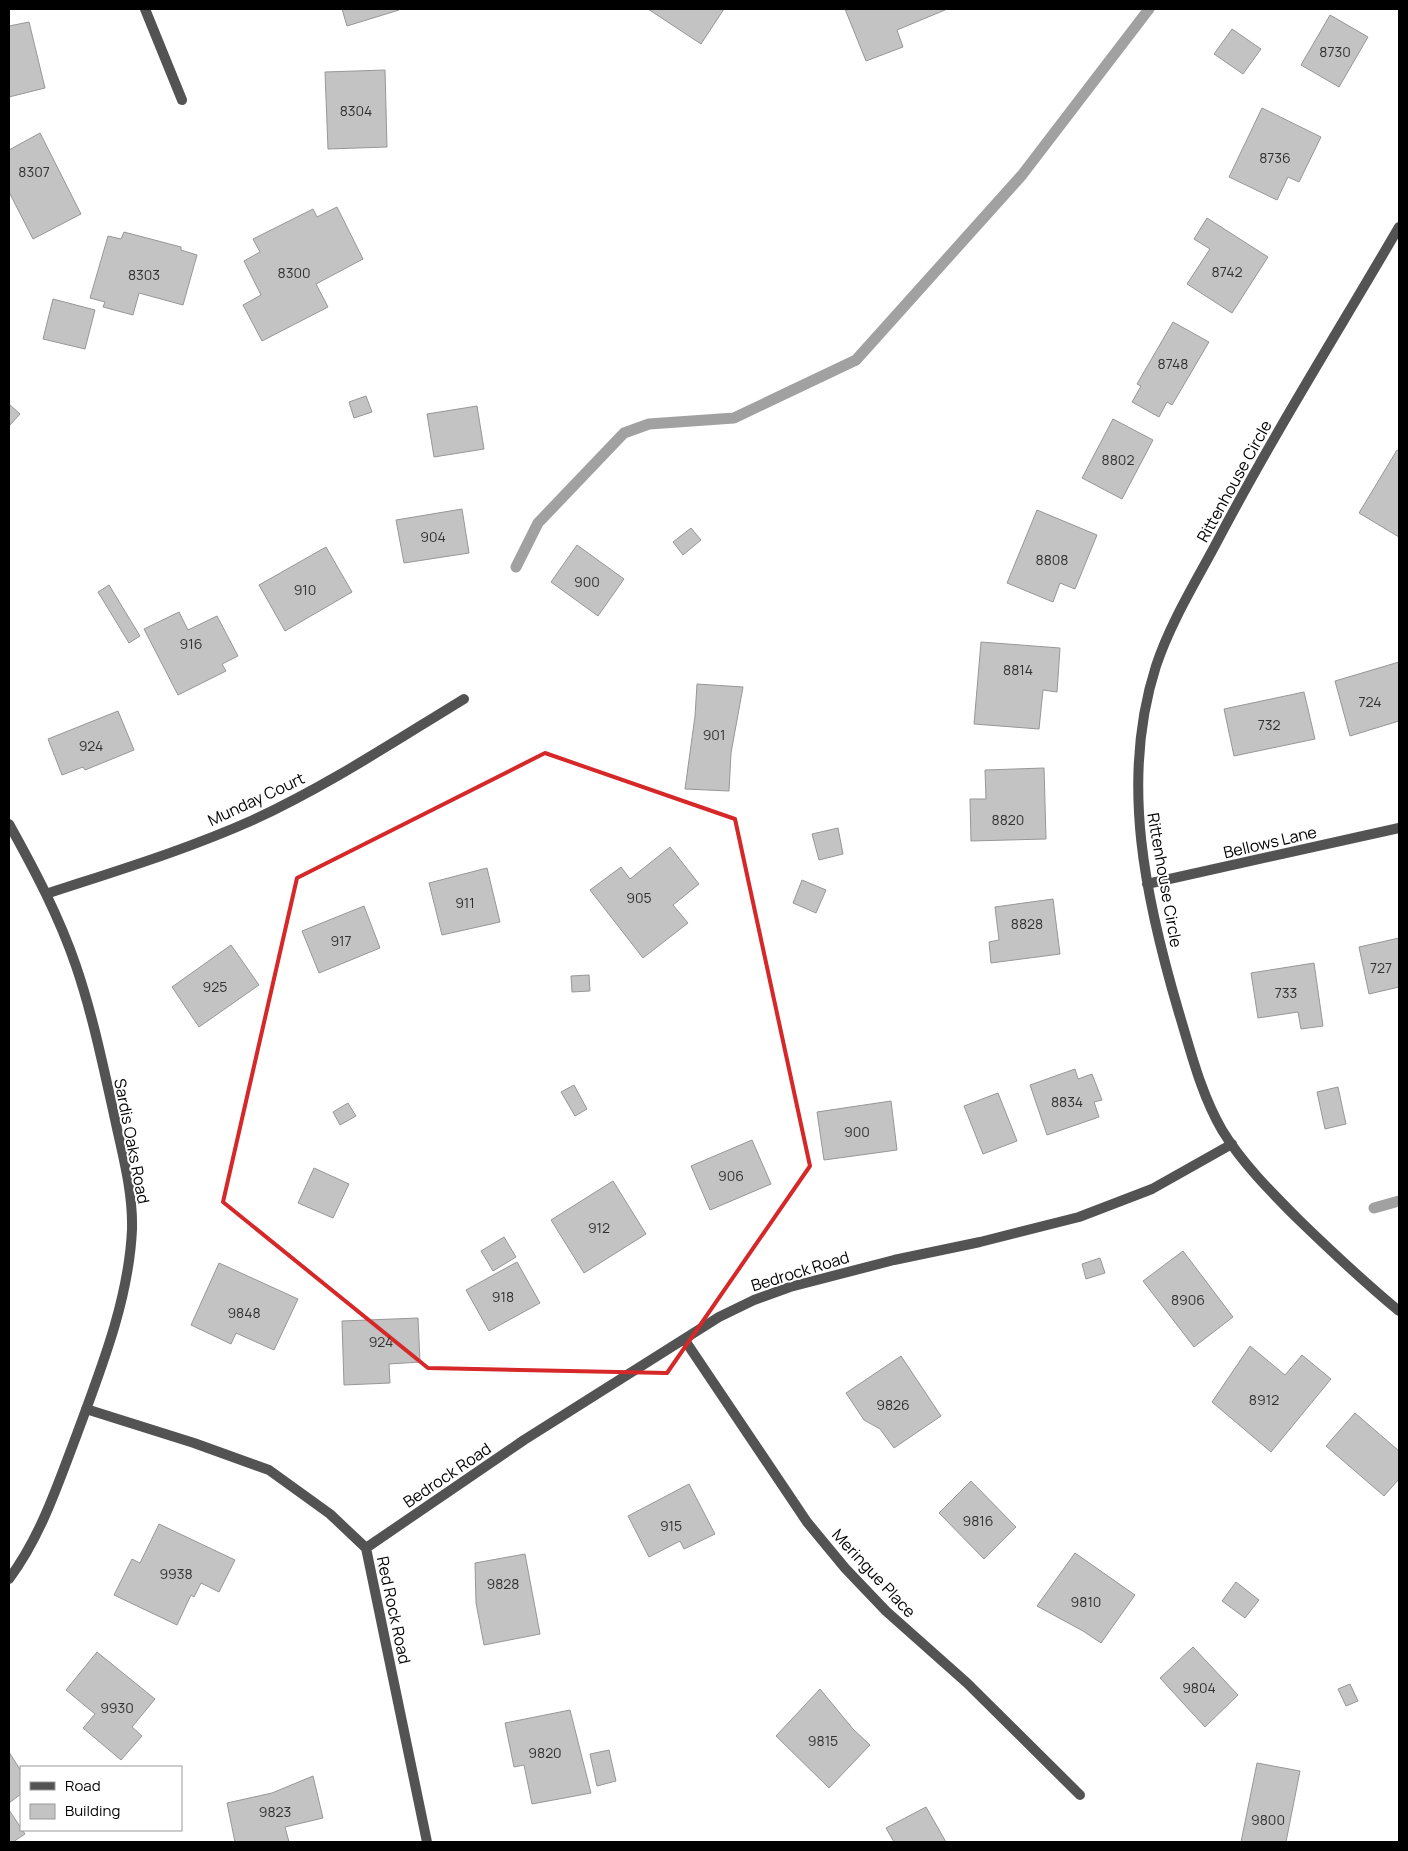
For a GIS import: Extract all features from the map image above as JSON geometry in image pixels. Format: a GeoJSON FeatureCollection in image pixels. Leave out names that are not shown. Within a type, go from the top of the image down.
{"type":"FeatureCollection","features":[{"type":"Feature","properties":{"kind":"street"},"geometry":{"type":"LineString","coordinates":[[145,9],[182,100]]}},
{"type":"Feature","properties":{"kind":"street","name":"Rittenhouse Circle"},"geometry":{"type":"LineString","coordinates":[[1399,226],[1243,494],[1172,628],[1156,666],[1140,740],[1137,813],[1147,884],[1163,957],[1197,1074],[1221,1128],[1268,1189],[1350,1270],[1399,1311]]}},
{"type":"Feature","properties":{"kind":"street","name":"Munday Court"},"geometry":{"type":"LineString","coordinates":[[46,894],[172,853],[253,820],[317,787],[464,699]]}},
{"type":"Feature","properties":{"kind":"street","name":"Sardis Oaks Road"},"geometry":{"type":"LineString","coordinates":[[9,824],[46,894],[75,964],[92,1020],[130,1195],[132,1228],[128,1270],[117,1315],[86,1409],[43,1524],[9,1579]]}},
{"type":"Feature","properties":{"kind":"street","name":"Bellows Lane"},"geometry":{"type":"LineString","coordinates":[[1147,884],[1399,828]]}},
{"type":"Feature","properties":{"kind":"street","name":"Bedrock Road"},"geometry":{"type":"LineString","coordinates":[[366,1548],[524,1440],[728,1313],[790,1287],[894,1260],[980,1242],[1079,1216],[1152,1189],[1232,1144]]}},
{"type":"Feature","properties":{"kind":"street","name":"Meringue Place"},"geometry":{"type":"LineString","coordinates":[[684,1339],[807,1522],[845,1568],[886,1611],[967,1683],[1080,1795]]}},
{"type":"Feature","properties":{"kind":"street","name":"Red Rock Road"},"geometry":{"type":"LineString","coordinates":[[86,1409],[194,1443],[269,1470],[330,1514],[366,1548],[427,1842]]}},
{"type":"Feature","properties":{"kind":"highlighted area"},"geometry":{"type":"Polygon","coordinates":[[[545,753],[735,819],[810,1166],[667,1373],[428,1368],[223,1202],[297,878],[545,753]]]}},
{"type":"Feature","properties":{"kind":"building"},"geometry":{"type":"Polygon","coordinates":[[[342,9],[399,9],[399,10],[347,26],[342,9]]]}},
{"type":"Feature","properties":{"kind":"building"},"geometry":{"type":"Polygon","coordinates":[[[648,9],[724,9],[701,44],[648,9]]]}},
{"type":"Feature","properties":{"kind":"building"},"geometry":{"type":"Polygon","coordinates":[[[845,9],[945,10],[897,30],[903,47],[866,61],[845,9]]]}},
{"type":"Feature","properties":{"kind":"building"},"geometry":{"type":"Polygon","coordinates":[[[1330,15],[1368,37],[1339,87],[1301,65],[1330,15]]]}},
{"type":"Feature","properties":{"kind":"building"},"geometry":{"type":"Polygon","coordinates":[[[29,22],[45,88],[9,97],[9,26],[29,22]]]}},
{"type":"Feature","properties":{"kind":"building"},"geometry":{"type":"Polygon","coordinates":[[[1232,29],[1261,49],[1243,74],[1214,54],[1232,29]]]}},
{"type":"Feature","properties":{"kind":"building"},"geometry":{"type":"Polygon","coordinates":[[[385,70],[387,147],[328,149],[325,72],[385,70]]]}},
{"type":"Feature","properties":{"kind":"building"},"geometry":{"type":"Polygon","coordinates":[[[1262,108],[1321,137],[1299,182],[1288,177],[1277,200],[1229,177],[1262,108]]]}},
{"type":"Feature","properties":{"kind":"building"},"geometry":{"type":"Polygon","coordinates":[[[40,133],[81,214],[33,239],[9,192],[9,150],[40,133]]]}},
{"type":"Feature","properties":{"kind":"building"},"geometry":{"type":"Polygon","coordinates":[[[337,207],[363,259],[316,284],[328,307],[262,341],[243,305],[261,295],[244,261],[260,252],[253,239],[313,209],[317,217],[337,207]]]}},
{"type":"Feature","properties":{"kind":"building"},"geometry":{"type":"Polygon","coordinates":[[[1207,218],[1268,257],[1232,313],[1187,284],[1210,249],[1194,239],[1207,218]]]}},
{"type":"Feature","properties":{"kind":"building"},"geometry":{"type":"Polygon","coordinates":[[[124,232],[181,247],[181,250],[197,255],[183,305],[139,293],[133,315],[103,307],[105,302],[90,298],[108,236],[121,239],[124,232]]]}},
{"type":"Feature","properties":{"kind":"building"},"geometry":{"type":"Polygon","coordinates":[[[53,299],[95,310],[85,349],[43,339],[53,299]]]}},
{"type":"Feature","properties":{"kind":"building"},"geometry":{"type":"Polygon","coordinates":[[[1173,322],[1209,342],[1172,405],[1167,402],[1159,417],[1132,402],[1141,386],[1137,384],[1173,322]]]}},
{"type":"Feature","properties":{"kind":"building"},"geometry":{"type":"Polygon","coordinates":[[[366,396],[372,412],[354,418],[349,402],[366,396]]]}},
{"type":"Feature","properties":{"kind":"building"},"geometry":{"type":"Polygon","coordinates":[[[9,404],[20,414],[9,426],[9,404]]]}},
{"type":"Feature","properties":{"kind":"building"},"geometry":{"type":"Polygon","coordinates":[[[477,406],[484,449],[434,457],[427,414],[477,406]]]}},
{"type":"Feature","properties":{"kind":"building"},"geometry":{"type":"Polygon","coordinates":[[[1113,419],[1153,440],[1122,499],[1082,478],[1113,419]]]}},
{"type":"Feature","properties":{"kind":"building"},"geometry":{"type":"Polygon","coordinates":[[[1397,450],[1399,451],[1399,537],[1359,513],[1397,450]]]}},
{"type":"Feature","properties":{"kind":"building"},"geometry":{"type":"Polygon","coordinates":[[[462,509],[469,553],[404,563],[396,520],[462,509]]]}},
{"type":"Feature","properties":{"kind":"building"},"geometry":{"type":"Polygon","coordinates":[[[1037,510],[1097,535],[1075,589],[1060,583],[1053,602],[1007,583],[1037,510]]]}},
{"type":"Feature","properties":{"kind":"building"},"geometry":{"type":"Polygon","coordinates":[[[691,528],[701,540],[683,555],[673,542],[691,528]]]}},
{"type":"Feature","properties":{"kind":"building"},"geometry":{"type":"Polygon","coordinates":[[[577,545],[624,579],[598,616],[551,582],[577,545]]]}},
{"type":"Feature","properties":{"kind":"building"},"geometry":{"type":"Polygon","coordinates":[[[326,547],[352,592],[285,631],[259,585],[326,547]]]}},
{"type":"Feature","properties":{"kind":"building"},"geometry":{"type":"Polygon","coordinates":[[[109,585],[140,636],[129,643],[98,592],[109,585]]]}},
{"type":"Feature","properties":{"kind":"building"},"geometry":{"type":"Polygon","coordinates":[[[179,612],[188,630],[217,616],[238,656],[222,664],[226,671],[178,695],[144,629],[179,612]]]}},
{"type":"Feature","properties":{"kind":"building"},"geometry":{"type":"Polygon","coordinates":[[[981,642],[1060,648],[1057,692],[1043,690],[1039,729],[974,724],[981,642]]]}},
{"type":"Feature","properties":{"kind":"building"},"geometry":{"type":"Polygon","coordinates":[[[1399,662],[1399,721],[1350,736],[1335,681],[1399,662]]]}},
{"type":"Feature","properties":{"kind":"building"},"geometry":{"type":"Polygon","coordinates":[[[697,684],[743,687],[731,753],[729,791],[685,789],[695,716],[697,684]]]}},
{"type":"Feature","properties":{"kind":"building"},"geometry":{"type":"Polygon","coordinates":[[[1304,692],[1315,739],[1234,756],[1224,709],[1304,692]]]}},
{"type":"Feature","properties":{"kind":"building"},"geometry":{"type":"Polygon","coordinates":[[[118,711],[134,750],[85,770],[83,767],[62,775],[48,739],[118,711]]]}},
{"type":"Feature","properties":{"kind":"building"},"geometry":{"type":"Polygon","coordinates":[[[1044,768],[1046,839],[971,841],[970,799],[986,799],[985,770],[1044,768]]]}},
{"type":"Feature","properties":{"kind":"building"},"geometry":{"type":"Polygon","coordinates":[[[838,828],[843,854],[819,860],[812,834],[838,828]]]}},
{"type":"Feature","properties":{"kind":"building"},"geometry":{"type":"Polygon","coordinates":[[[670,847],[699,884],[673,905],[688,923],[643,958],[590,890],[621,867],[630,879],[670,847]]]}},
{"type":"Feature","properties":{"kind":"building"},"geometry":{"type":"Polygon","coordinates":[[[487,868],[500,922],[442,935],[429,883],[487,868]]]}},
{"type":"Feature","properties":{"kind":"building"},"geometry":{"type":"Polygon","coordinates":[[[802,880],[826,890],[816,913],[793,903],[802,880]]]}},
{"type":"Feature","properties":{"kind":"building"},"geometry":{"type":"Polygon","coordinates":[[[1053,899],[1060,954],[991,963],[989,942],[999,940],[995,907],[1053,899]]]}},
{"type":"Feature","properties":{"kind":"building"},"geometry":{"type":"Polygon","coordinates":[[[364,906],[380,948],[319,973],[302,931],[364,906]]]}},
{"type":"Feature","properties":{"kind":"building"},"geometry":{"type":"Polygon","coordinates":[[[1399,938],[1399,987],[1369,994],[1359,947],[1399,938]]]}},
{"type":"Feature","properties":{"kind":"building"},"geometry":{"type":"Polygon","coordinates":[[[231,945],[259,985],[199,1027],[172,987],[231,945]]]}},
{"type":"Feature","properties":{"kind":"building"},"geometry":{"type":"Polygon","coordinates":[[[1314,963],[1323,1026],[1301,1029],[1298,1012],[1258,1018],[1251,973],[1314,963]]]}},
{"type":"Feature","properties":{"kind":"building"},"geometry":{"type":"Polygon","coordinates":[[[589,975],[590,991],[572,992],[571,976],[589,975]]]}},
{"type":"Feature","properties":{"kind":"building"},"geometry":{"type":"Polygon","coordinates":[[[1075,1069],[1078,1079],[1092,1074],[1102,1100],[1094,1102],[1099,1117],[1047,1135],[1030,1085],[1075,1069]]]}},
{"type":"Feature","properties":{"kind":"building"},"geometry":{"type":"Polygon","coordinates":[[[574,1085],[587,1109],[575,1116],[561,1092],[574,1085]]]}},
{"type":"Feature","properties":{"kind":"building"},"geometry":{"type":"Polygon","coordinates":[[[1338,1087],[1346,1124],[1325,1129],[1317,1092],[1338,1087]]]}},
{"type":"Feature","properties":{"kind":"building"},"geometry":{"type":"Polygon","coordinates":[[[998,1093],[1017,1141],[983,1154],[964,1106],[998,1093]]]}},
{"type":"Feature","properties":{"kind":"building"},"geometry":{"type":"Polygon","coordinates":[[[891,1101],[897,1150],[824,1160],[817,1112],[891,1101]]]}},
{"type":"Feature","properties":{"kind":"building"},"geometry":{"type":"Polygon","coordinates":[[[348,1103],[356,1116],[340,1125],[333,1112],[348,1103]]]}},
{"type":"Feature","properties":{"kind":"building"},"geometry":{"type":"Polygon","coordinates":[[[752,1140],[771,1184],[710,1210],[691,1166],[752,1140]]]}},
{"type":"Feature","properties":{"kind":"building"},"geometry":{"type":"Polygon","coordinates":[[[314,1168],[349,1184],[333,1218],[298,1203],[314,1168]]]}},
{"type":"Feature","properties":{"kind":"building"},"geometry":{"type":"Polygon","coordinates":[[[613,1181],[646,1234],[584,1273],[551,1220],[613,1181]]]}},
{"type":"Feature","properties":{"kind":"building"},"geometry":{"type":"Polygon","coordinates":[[[504,1237],[516,1257],[493,1271],[481,1251],[504,1237]]]}},
{"type":"Feature","properties":{"kind":"building"},"geometry":{"type":"Polygon","coordinates":[[[1183,1251],[1233,1317],[1194,1347],[1143,1281],[1183,1251]]]}},
{"type":"Feature","properties":{"kind":"building"},"geometry":{"type":"Polygon","coordinates":[[[1100,1258],[1105,1273],[1086,1279],[1082,1264],[1100,1258]]]}},
{"type":"Feature","properties":{"kind":"building"},"geometry":{"type":"Polygon","coordinates":[[[517,1262],[540,1303],[489,1331],[466,1290],[517,1262]]]}},
{"type":"Feature","properties":{"kind":"building"},"geometry":{"type":"Polygon","coordinates":[[[219,1263],[298,1299],[274,1350],[236,1333],[231,1344],[191,1325],[219,1263]]]}},
{"type":"Feature","properties":{"kind":"building"},"geometry":{"type":"Polygon","coordinates":[[[418,1318],[420,1362],[389,1364],[390,1383],[344,1385],[342,1321],[418,1318]]]}},
{"type":"Feature","properties":{"kind":"building"},"geometry":{"type":"Polygon","coordinates":[[[1250,1346],[1285,1375],[1302,1355],[1331,1379],[1271,1452],[1212,1402],[1250,1346]]]}},
{"type":"Feature","properties":{"kind":"building"},"geometry":{"type":"Polygon","coordinates":[[[901,1356],[941,1416],[894,1448],[880,1429],[864,1420],[846,1393],[901,1356]]]}},
{"type":"Feature","properties":{"kind":"building"},"geometry":{"type":"Polygon","coordinates":[[[1355,1413],[1399,1451],[1399,1479],[1384,1496],[1326,1446],[1355,1413]]]}},
{"type":"Feature","properties":{"kind":"building"},"geometry":{"type":"Polygon","coordinates":[[[971,1481],[1016,1527],[984,1559],[939,1513],[971,1481]]]}},
{"type":"Feature","properties":{"kind":"building"},"geometry":{"type":"Polygon","coordinates":[[[689,1484],[715,1534],[684,1549],[680,1541],[649,1557],[628,1516],[689,1484]]]}},
{"type":"Feature","properties":{"kind":"building"},"geometry":{"type":"Polygon","coordinates":[[[159,1524],[235,1560],[219,1592],[201,1583],[194,1597],[191,1595],[177,1625],[114,1595],[132,1559],[140,1563],[159,1524]]]}},
{"type":"Feature","properties":{"kind":"building"},"geometry":{"type":"Polygon","coordinates":[[[1075,1553],[1135,1595],[1101,1643],[1037,1606],[1075,1553]]]}},
{"type":"Feature","properties":{"kind":"building"},"geometry":{"type":"Polygon","coordinates":[[[525,1554],[540,1634],[484,1645],[476,1603],[475,1563],[525,1554]]]}},
{"type":"Feature","properties":{"kind":"building"},"geometry":{"type":"Polygon","coordinates":[[[1236,1582],[1259,1600],[1245,1618],[1222,1601],[1236,1582]]]}},
{"type":"Feature","properties":{"kind":"building"},"geometry":{"type":"Polygon","coordinates":[[[1193,1647],[1238,1695],[1205,1727],[1160,1678],[1193,1647]]]}},
{"type":"Feature","properties":{"kind":"building"},"geometry":{"type":"Polygon","coordinates":[[[97,1652],[155,1699],[132,1727],[142,1736],[121,1760],[83,1728],[95,1714],[66,1690],[97,1652]]]}},
{"type":"Feature","properties":{"kind":"building"},"geometry":{"type":"Polygon","coordinates":[[[1350,1684],[1358,1701],[1346,1706],[1338,1689],[1350,1684]]]}},
{"type":"Feature","properties":{"kind":"building"},"geometry":{"type":"Polygon","coordinates":[[[820,1689],[853,1729],[870,1745],[829,1788],[776,1736],[820,1689]]]}},
{"type":"Feature","properties":{"kind":"building"},"geometry":{"type":"Polygon","coordinates":[[[570,1710],[591,1793],[532,1804],[524,1765],[514,1767],[505,1723],[570,1710]]]}},
{"type":"Feature","properties":{"kind":"building"},"geometry":{"type":"Polygon","coordinates":[[[609,1750],[616,1781],[597,1786],[590,1754],[609,1750]]]}},
{"type":"Feature","properties":{"kind":"building"},"geometry":{"type":"Polygon","coordinates":[[[9,1752],[20,1769],[20,1795],[9,1803],[9,1752]]]}},
{"type":"Feature","properties":{"kind":"building"},"geometry":{"type":"Polygon","coordinates":[[[1257,1763],[1300,1771],[1286,1842],[1241,1842],[1257,1763]]]}},
{"type":"Feature","properties":{"kind":"building"},"geometry":{"type":"Polygon","coordinates":[[[313,1776],[323,1818],[285,1827],[289,1842],[235,1842],[227,1803],[272,1793],[313,1776]]]}},
{"type":"Feature","properties":{"kind":"building"},"geometry":{"type":"Polygon","coordinates":[[[926,1807],[946,1842],[894,1842],[886,1828],[926,1807]]]}},
{"type":"Feature","properties":{"kind":"building"},"geometry":{"type":"Polygon","coordinates":[[[9,1810],[20,1826],[20,1831],[23,1831],[25,1834],[13,1842],[9,1842],[9,1810]]]}},
{"type":"Feature","properties":{"kind":"waterway"},"geometry":{"type":"LineString","coordinates":[[516,567],[538,523],[624,433],[649,424],[734,418],[856,360],[1022,175],[1149,9]]}},
{"type":"Feature","properties":{"kind":"waterway"},"geometry":{"type":"LineString","coordinates":[[1374,1208],[1399,1201]]}}]}
